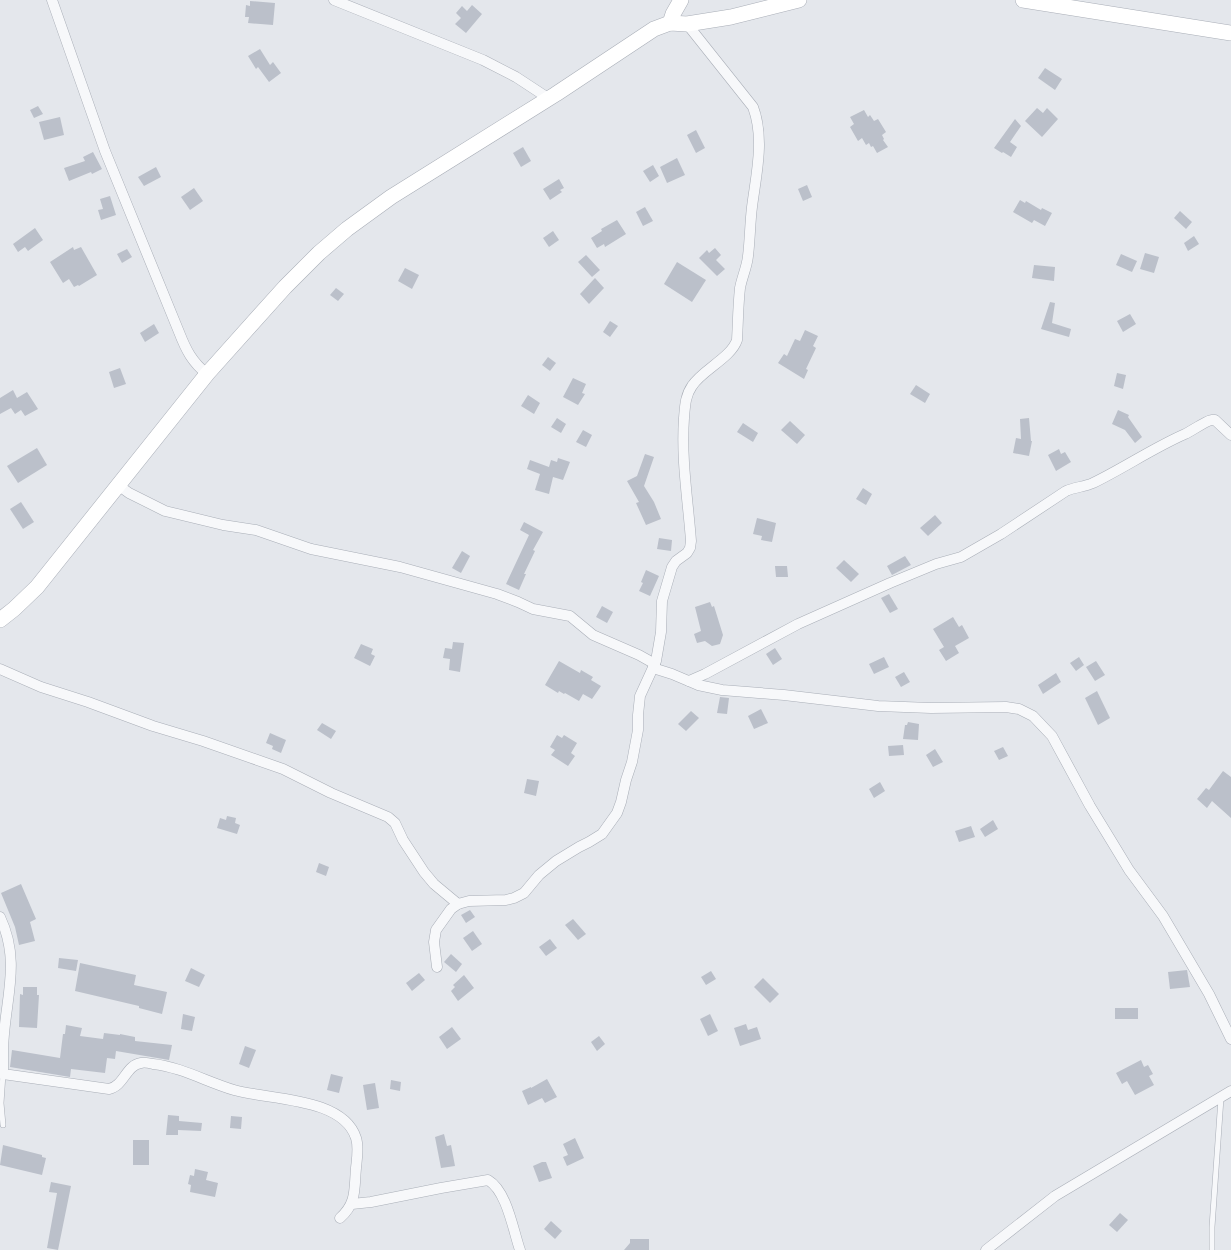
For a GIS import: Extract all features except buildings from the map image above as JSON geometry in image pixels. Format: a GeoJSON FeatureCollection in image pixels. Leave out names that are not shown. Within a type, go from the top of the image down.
{"type":"FeatureCollection","features":[{"type":"Feature","properties":{"kind":"street"},"geometry":{"type":"LineString","coordinates":[[52,0],[105,151],[179,332],[190,356],[196,365],[207,374]]}},
{"type":"Feature","properties":{"kind":"street"},"geometry":{"type":"LineString","coordinates":[[334,0],[483,60],[516,77],[548,98]]}},
{"type":"Feature","properties":{"kind":"street"},"geometry":{"type":"LineString","coordinates":[[670,24],[673,14],[681,0]]}},
{"type":"Feature","properties":{"kind":"street"},"geometry":{"type":"LineString","coordinates":[[0,620],[14,609],[37,586],[207,374],[285,287],[319,253],[347,229],[391,197],[654,30],[670,24],[687,24],[731,17],[799,0]]}},
{"type":"Feature","properties":{"kind":"street"},"geometry":{"type":"LineString","coordinates":[[1023,0],[1231,33]]}},
{"type":"Feature","properties":{"kind":"street"},"geometry":{"type":"LineString","coordinates":[[437,967],[434,942],[436,930],[451,909],[458,904],[469,901],[506,900],[524,893],[539,875],[556,860],[602,834],[614,818],[620,807],[636,744],[640,696],[654,666],[661,632],[662,601],[672,566],[687,553],[691,545],[682,437],[685,400],[692,386],[697,380],[736,344],[740,288],[746,270],[751,215],[759,155],[756,115],[753,107],[687,24]]}},
{"type":"Feature","properties":{"kind":"street"},"geometry":{"type":"LineString","coordinates":[[689,681],[717,668],[798,624],[936,564],[961,557],[1001,534],[1066,491],[1076,487],[1092,484],[1157,447],[1194,430],[1212,419],[1231,435]]}},
{"type":"Feature","properties":{"kind":"street"},"geometry":{"type":"LineString","coordinates":[[118,486],[166,511],[223,525],[256,530],[311,549],[400,567],[497,594],[534,609],[570,616],[593,635],[639,655],[654,666],[706,687],[722,690],[784,695],[878,706],[931,708],[1006,706],[1018,709],[1033,716],[1052,736],[1090,806],[1112,842],[1163,916],[1209,994],[1231,1039]]}},
{"type":"Feature","properties":{"kind":"street"},"geometry":{"type":"LineString","coordinates":[[0,669],[41,687],[283,769],[388,817],[395,823],[403,840],[424,872],[434,884],[458,904]]}},
{"type":"Feature","properties":{"kind":"street"},"geometry":{"type":"LineString","coordinates":[[0,916],[4,925],[10,949],[12,974],[3,1049],[3,1074],[109,1089],[117,1086],[133,1066],[141,1063],[170,1067],[251,1094],[322,1107],[336,1114],[344,1121],[353,1132],[356,1139],[357,1150],[354,1197],[352,1204],[340,1218]]}},
{"type":"Feature","properties":{"kind":"street"},"geometry":{"type":"LineString","coordinates":[[986,1250],[1055,1196],[1231,1091]]}},
{"type":"Feature","properties":{"kind":"street"},"geometry":{"type":"LineString","coordinates":[[352,1204],[371,1202],[488,1180],[495,1184],[502,1196],[509,1212],[520,1250]]}},
{"type":"Feature","properties":{"kind":"lane"},"geometry":{"type":"LineString","coordinates":[[3,1074],[1,1104],[3,1125]]}},
{"type":"Feature","properties":{"kind":"lane"},"geometry":{"type":"LineString","coordinates":[[1212,1250],[1212,1226],[1221,1097]]}}]}
